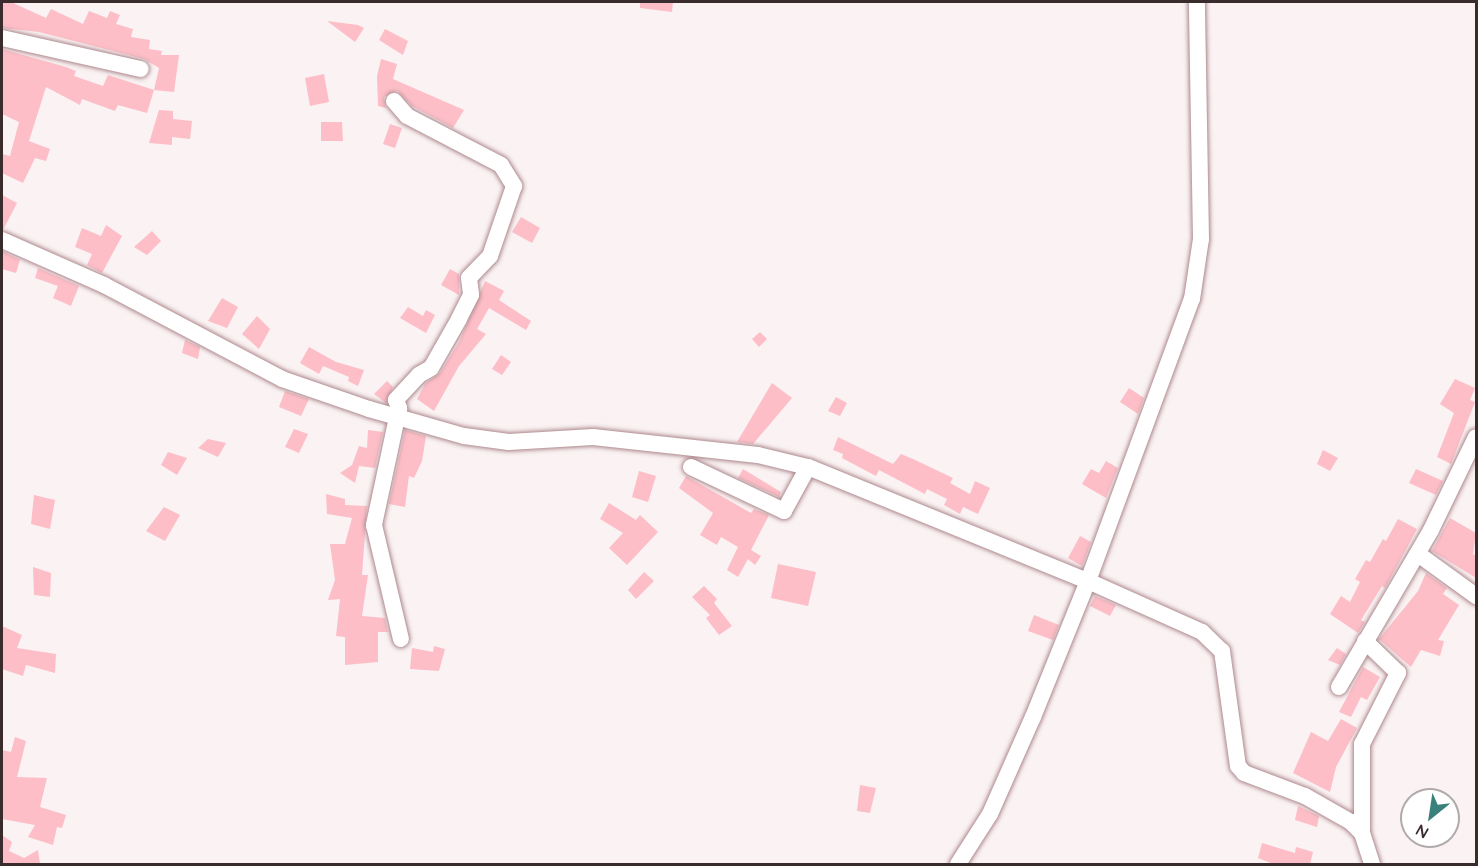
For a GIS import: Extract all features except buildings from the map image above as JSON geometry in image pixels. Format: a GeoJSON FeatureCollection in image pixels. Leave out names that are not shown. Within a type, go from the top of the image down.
{"type":"FeatureCollection","features":[{"type":"Feature","properties":{"kind":"street"},"geometry":{"type":"LineString","coordinates":[[958,864],[990,814],[1088,581],[1192,299],[1201,239],[1197,2]]}},
{"type":"Feature","properties":{"kind":"street"},"geometry":{"type":"LineString","coordinates":[[2,38],[141,69]]}},
{"type":"Feature","properties":{"kind":"street"},"geometry":{"type":"LineString","coordinates":[[394,100],[406,116],[501,165],[514,186],[490,256],[469,278],[471,295],[459,319],[431,368],[398,397],[374,525],[401,639]]}},
{"type":"Feature","properties":{"kind":"street"},"geometry":{"type":"LineString","coordinates":[[2,240],[104,285],[282,379],[396,415],[464,436],[509,442],[593,437],[758,455],[808,467],[1088,581],[1215,640],[1222,651],[1238,766],[1244,772],[1305,796],[1351,822],[1362,833]]}},
{"type":"Feature","properties":{"kind":"street"},"geometry":{"type":"LineString","coordinates":[[1339,687],[1458,482],[1476,436]]}},
{"type":"Feature","properties":{"kind":"street"},"geometry":{"type":"LineString","coordinates":[[691,467],[784,511],[808,467]]}},
{"type":"Feature","properties":{"kind":"street"},"geometry":{"type":"LineString","coordinates":[[1418,554],[1476,596]]}},
{"type":"Feature","properties":{"kind":"street"},"geometry":{"type":"LineString","coordinates":[[1365,641],[1398,673],[1362,744],[1362,833],[1372,864]]}}]}
